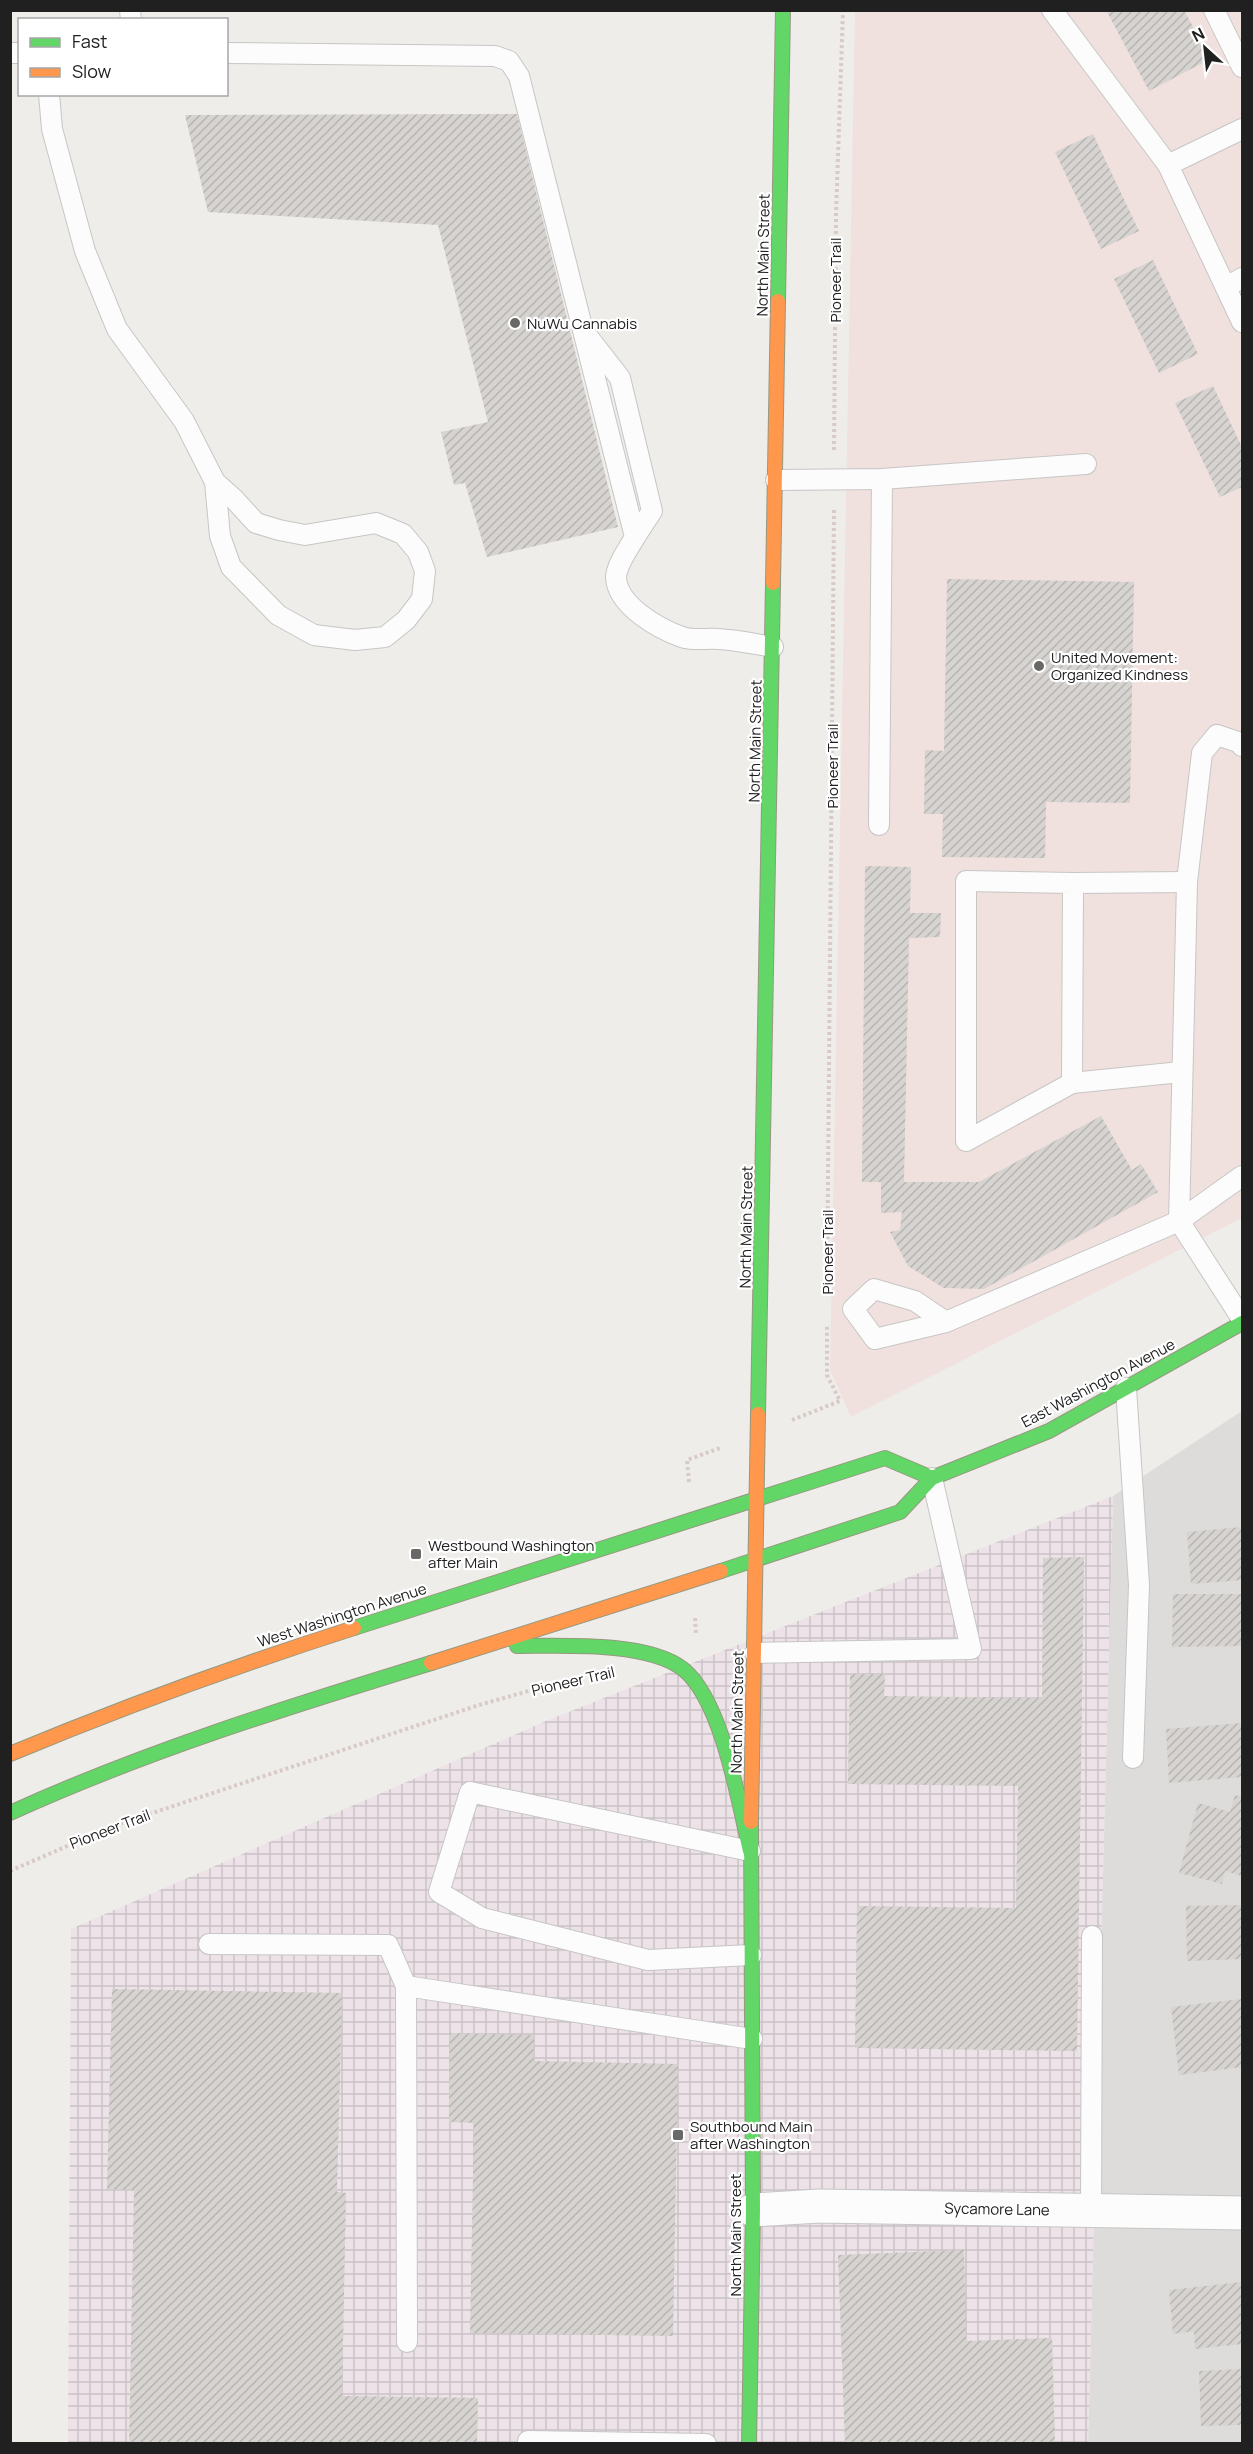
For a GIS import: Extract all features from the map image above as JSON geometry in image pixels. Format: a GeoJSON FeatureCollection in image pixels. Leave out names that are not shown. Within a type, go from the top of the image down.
{"type":"FeatureCollection","features":[{"type":"Feature","properties":{"kind":"main road","name":"North Main Street"},"geometry":{"type":"LineString","coordinates":[[749,2444],[753,2210],[750,1851],[783,10]]}},
{"type":"Feature","properties":{"kind":"main road","name":"East Washington Avenue"},"geometry":{"type":"LineString","coordinates":[[757,1560],[900,1512],[932,1478],[1049,1431],[1242,1321]]}},
{"type":"Feature","properties":{"kind":"main road"},"geometry":{"type":"LineString","coordinates":[[758,1498],[885,1458],[932,1478]]}},
{"type":"Feature","properties":{"kind":"main road","name":"West Washington Avenue"},"geometry":{"type":"LineString","coordinates":[[10,1754],[289,1649],[758,1498]]}},
{"type":"Feature","properties":{"kind":"main road"},"geometry":{"type":"LineString","coordinates":[[10,1813],[54,1792],[146,1756],[262,1715],[757,1560]]}},
{"type":"Feature","properties":{"kind":"main road"},"geometry":{"type":"LineString","coordinates":[[485,1645],[591,1646],[644,1653],[682,1668],[694,1680],[708,1704],[719,1733],[750,1851]]}},
{"type":"Feature","properties":{"kind":"street","name":"Sycamore Lane"},"geometry":{"type":"LineString","coordinates":[[753,2210],[819,2206],[1242,2213]]}},
{"type":"Feature","properties":{"kind":"lane"},"geometry":{"type":"LineString","coordinates":[[1052,10],[1168,165],[1234,283],[1242,322]]}},
{"type":"Feature","properties":{"kind":"lane"},"geometry":{"type":"LineString","coordinates":[[1214,10],[1242,67]]}},
{"type":"Feature","properties":{"kind":"lane"},"geometry":{"type":"LineString","coordinates":[[228,53],[495,56],[509,61],[519,75],[635,537],[616,578],[621,591],[635,611],[658,626],[684,638],[718,639],[773,647]]}},
{"type":"Feature","properties":{"kind":"lane"},"geometry":{"type":"LineString","coordinates":[[49,96],[52,129],[85,250],[113,319],[147,372],[184,421],[215,482],[256,523],[279,530],[305,536],[376,523],[403,534],[418,552],[425,571],[422,599],[406,620],[385,637],[355,640],[314,635],[278,615],[231,567],[220,536],[215,482]]}},
{"type":"Feature","properties":{"kind":"lane"},"geometry":{"type":"LineString","coordinates":[[1168,165],[1242,129]]}},
{"type":"Feature","properties":{"kind":"lane"},"geometry":{"type":"LineString","coordinates":[[776,480],[882,479],[1086,464]]}},
{"type":"Feature","properties":{"kind":"lane"},"geometry":{"type":"LineString","coordinates":[[879,825],[882,479]]}},
{"type":"Feature","properties":{"kind":"lane"},"geometry":{"type":"LineString","coordinates":[[1242,746],[1241,743],[1217,735],[1202,753],[1187,882],[1179,1221],[1242,1321]]}},
{"type":"Feature","properties":{"kind":"lane"},"geometry":{"type":"LineString","coordinates":[[1182,1072],[1072,1083],[966,1141],[966,881],[1187,882]]}},
{"type":"Feature","properties":{"kind":"lane"},"geometry":{"type":"LineString","coordinates":[[1072,1083],[1073,883]]}},
{"type":"Feature","properties":{"kind":"lane"},"geometry":{"type":"LineString","coordinates":[[946,1322],[1179,1221],[1242,1176]]}},
{"type":"Feature","properties":{"kind":"lane"},"geometry":{"type":"LineString","coordinates":[[1126,1388],[1139,1585],[1132,1758]]}},
{"type":"Feature","properties":{"kind":"lane"},"geometry":{"type":"LineString","coordinates":[[755,1653],[971,1648],[932,1478]]}},
{"type":"Feature","properties":{"kind":"lane"},"geometry":{"type":"LineString","coordinates":[[750,1851],[470,1792],[439,1892],[482,1918],[648,1960],[751,1955]]}},
{"type":"Feature","properties":{"kind":"lane"},"geometry":{"type":"LineString","coordinates":[[1091,2210],[1092,1936]]}},
{"type":"Feature","properties":{"kind":"lane"},"geometry":{"type":"LineString","coordinates":[[209,1944],[388,1946],[406,1986],[407,2342]]}},
{"type":"Feature","properties":{"kind":"lane"},"geometry":{"type":"LineString","coordinates":[[406,1986],[752,2039]]}},
{"type":"Feature","properties":{"kind":"lane"},"geometry":{"type":"LineString","coordinates":[[528,2441],[706,2444]]}},
{"type":"Feature","properties":{"kind":"path","name":"Pioneer Trail"},"geometry":{"type":"LineString","coordinates":[[827,1295],[836,215],[843,10]]}},
{"type":"Feature","properties":{"kind":"path"},"geometry":{"type":"LineString","coordinates":[[694,1518],[687,1460],[840,1401],[827,1375],[827,1318]]}},
{"type":"Feature","properties":{"kind":"path"},"geometry":{"type":"LineString","coordinates":[[682,1668],[696,1639],[691,1581]]}},
{"type":"Feature","properties":{"kind":"path","name":"Pioneer Trail"},"geometry":{"type":"LineString","coordinates":[[10,1871],[124,1822],[479,1705],[559,1683]]}},
{"type":"Feature","properties":{"kind":"shaded area"},"geometry":{"type":"Polygon","coordinates":[[[855,11],[1242,11],[1242,1218],[851,1417],[830,1370],[855,11]]]}},
{"type":"Feature","properties":{"kind":"shaded area"},"geometry":{"type":"Polygon","coordinates":[[[1242,1411],[1242,2443],[1088,2444],[1113,1496],[1242,1411]]]}},
{"type":"Feature","properties":{"kind":"shaded area"},"geometry":{"type":"Polygon","coordinates":[[[1113,1496],[1088,2443],[68,2444],[71,1929],[546,1721],[1113,1496]]]}},
{"type":"Feature","properties":{"kind":"building"},"geometry":{"type":"Polygon","coordinates":[[[1106,10],[1184,10],[1210,59],[1149,91],[1106,10]]]}},
{"type":"Feature","properties":{"kind":"building","name":"NuWu Cannabis"},"geometry":{"type":"Polygon","coordinates":[[[517,114],[618,527],[487,557],[465,483],[454,485],[441,432],[488,422],[438,225],[208,212],[185,115],[517,114]]]}},
{"type":"Feature","properties":{"kind":"building"},"geometry":{"type":"Polygon","coordinates":[[[1093,134],[1139,231],[1101,249],[1055,152],[1093,134]]]}},
{"type":"Feature","properties":{"kind":"building"},"geometry":{"type":"Polygon","coordinates":[[[1153,260],[1198,354],[1159,373],[1114,279],[1153,260]]]}},
{"type":"Feature","properties":{"kind":"building"},"geometry":{"type":"Polygon","coordinates":[[[1213,386],[1242,447],[1242,487],[1220,497],[1175,403],[1213,386]]]}},
{"type":"Feature","properties":{"kind":"building","name":"United Movement: Organized Kindness"},"geometry":{"type":"Polygon","coordinates":[[[947,579],[1134,582],[1130,803],[1046,802],[1045,858],[942,857],[943,814],[924,814],[925,750],[944,751],[947,579]]]}},
{"type":"Feature","properties":{"kind":"building"},"geometry":{"type":"Polygon","coordinates":[[[865,866],[911,867],[910,913],[941,913],[940,937],[909,938],[904,1182],[979,1182],[1101,1116],[1132,1170],[1141,1164],[1158,1192],[984,1289],[944,1288],[908,1266],[890,1232],[900,1230],[902,1212],[881,1213],[881,1182],[862,1182],[865,866]]]}},
{"type":"Feature","properties":{"kind":"building"},"geometry":{"type":"Polygon","coordinates":[[[1242,1527],[1242,1580],[1191,1584],[1187,1532],[1242,1527]]]}},
{"type":"Feature","properties":{"kind":"building"},"geometry":{"type":"Polygon","coordinates":[[[1084,1557],[1077,2051],[855,2048],[857,1906],[1016,1908],[1018,1786],[848,1784],[850,1674],[885,1674],[884,1696],[1042,1698],[1043,1558],[1084,1557]]]}},
{"type":"Feature","properties":{"kind":"building"},"geometry":{"type":"Polygon","coordinates":[[[1173,1594],[1242,1594],[1242,1646],[1172,1647],[1173,1594]]]}},
{"type":"Feature","properties":{"kind":"building"},"geometry":{"type":"Polygon","coordinates":[[[1242,1723],[1242,1777],[1169,1783],[1166,1729],[1242,1723]]]}},
{"type":"Feature","properties":{"kind":"building"},"geometry":{"type":"Polygon","coordinates":[[[1235,1795],[1242,1797],[1242,1876],[1225,1871],[1222,1884],[1179,1873],[1198,1803],[1230,1812],[1235,1795]]]}},
{"type":"Feature","properties":{"kind":"building"},"geometry":{"type":"Polygon","coordinates":[[[1242,1905],[1242,1959],[1187,1961],[1186,1906],[1242,1905]]]}},
{"type":"Feature","properties":{"kind":"building"},"geometry":{"type":"Polygon","coordinates":[[[112,1989],[342,1993],[337,2192],[346,2193],[342,2396],[478,2398],[477,2444],[129,2444],[134,2190],[107,2189],[112,1989]]]}},
{"type":"Feature","properties":{"kind":"building"},"geometry":{"type":"Polygon","coordinates":[[[1242,1999],[1242,2067],[1179,2075],[1171,2007],[1242,1999]]]}},
{"type":"Feature","properties":{"kind":"building"},"geometry":{"type":"Polygon","coordinates":[[[450,2033],[534,2035],[533,2061],[678,2064],[673,2336],[470,2333],[474,2123],[449,2122],[450,2033]]]}},
{"type":"Feature","properties":{"kind":"building"},"geometry":{"type":"Polygon","coordinates":[[[964,2250],[966,2341],[1052,2338],[1055,2444],[845,2444],[838,2255],[964,2250]]]}},
{"type":"Feature","properties":{"kind":"building"},"geometry":{"type":"Polygon","coordinates":[[[1242,2282],[1242,2344],[1195,2349],[1194,2331],[1173,2334],[1169,2290],[1242,2282]]]}},
{"type":"Feature","properties":{"kind":"building"},"geometry":{"type":"Polygon","coordinates":[[[1242,2369],[1242,2425],[1201,2426],[1199,2371],[1242,2369]]]}},
{"type":"Feature","properties":{"kind":"traffic: fast"},"geometry":{"type":"LineString","coordinates":[[778,301],[783,10]]}},
{"type":"Feature","properties":{"kind":"traffic: fast"},"geometry":{"type":"LineString","coordinates":[[758,1414],[773,583]]}},
{"type":"Feature","properties":{"kind":"traffic: fast"},"geometry":{"type":"LineString","coordinates":[[721,1571],[900,1512],[932,1478],[1049,1431],[1242,1323]]}},
{"type":"Feature","properties":{"kind":"traffic: fast"},"geometry":{"type":"LineString","coordinates":[[354,1628],[885,1458],[932,1478]]}},
{"type":"Feature","properties":{"kind":"traffic: fast"},"geometry":{"type":"LineString","coordinates":[[517,1646],[626,1649],[667,1660],[683,1669],[697,1684],[718,1728],[734,1780],[750,1851]]}},
{"type":"Feature","properties":{"kind":"traffic: fast"},"geometry":{"type":"LineString","coordinates":[[10,1813],[113,1770],[218,1731],[431,1663]]}},
{"type":"Feature","properties":{"kind":"traffic: fast"},"geometry":{"type":"LineString","coordinates":[[749,2444],[753,2210],[751,1822]]}},
{"type":"Feature","properties":{"kind":"traffic: slow"},"geometry":{"type":"LineString","coordinates":[[773,583],[778,301]]}},
{"type":"Feature","properties":{"kind":"traffic: slow"},"geometry":{"type":"LineString","coordinates":[[751,1822],[758,1414]]}},
{"type":"Feature","properties":{"kind":"traffic: slow"},"geometry":{"type":"LineString","coordinates":[[431,1663],[721,1571]]}},
{"type":"Feature","properties":{"kind":"traffic: slow"},"geometry":{"type":"LineString","coordinates":[[10,1754],[181,1687],[354,1628]]}},
{"type":"Feature","properties":{"kind":"place","name":"NuWu Cannabis"},"geometry":{"type":"Point","coordinates":[515,323]}},
{"type":"Feature","properties":{"kind":"place","name":"United Movement: Organized Kindness"},"geometry":{"type":"Point","coordinates":[1039,666]}},
{"type":"Feature","properties":{"kind":"place","name":"Westbound Washington after Main"},"geometry":{"type":"Point","coordinates":[416,1554]}},
{"type":"Feature","properties":{"kind":"place","name":"Southbound Main after Washington"},"geometry":{"type":"Point","coordinates":[678,2135]}}]}
